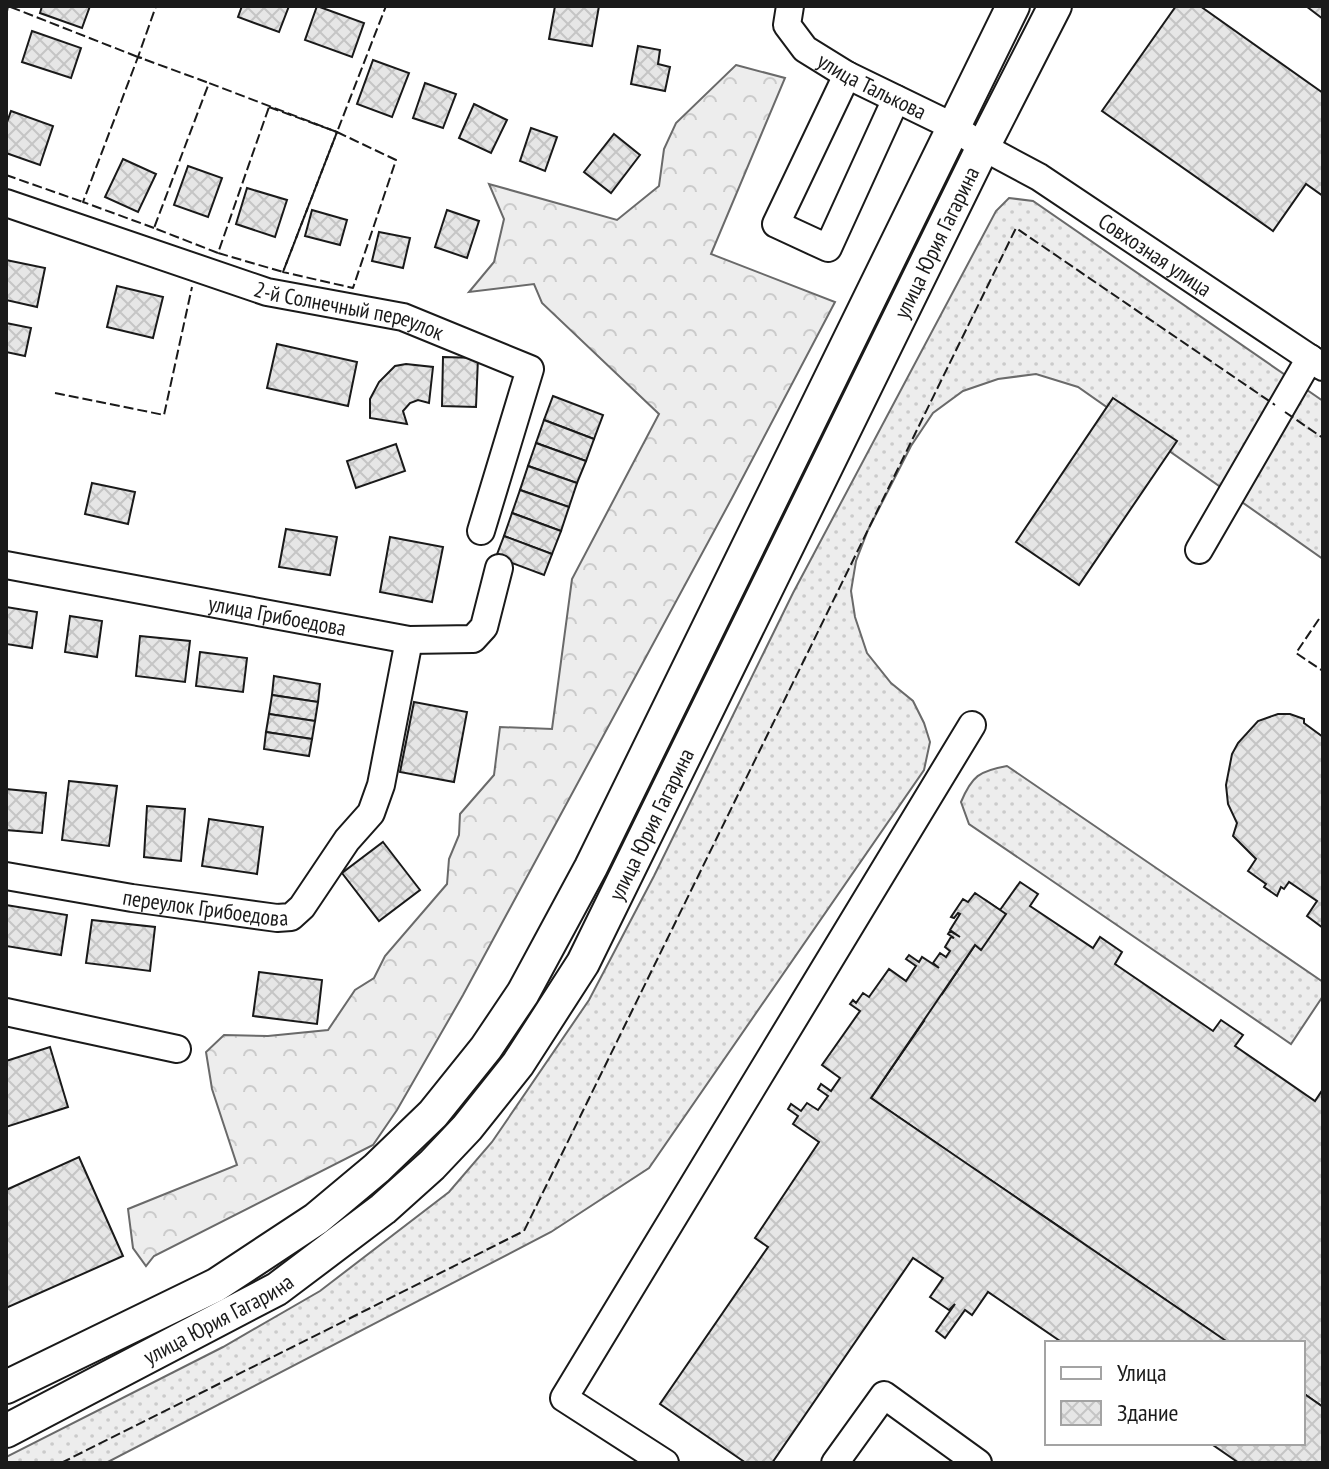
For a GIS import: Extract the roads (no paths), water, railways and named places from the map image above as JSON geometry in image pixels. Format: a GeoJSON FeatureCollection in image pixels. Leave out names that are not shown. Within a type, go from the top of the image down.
{"type":"FeatureCollection","features":[{"type":"Feature","properties":{"kind":"main road","name":"улица Юрия Гагарина"},"geometry":{"type":"LineString","coordinates":[[6,1387],[216,1285],[316,1219],[377,1168],[433,1114],[486,1048],[523,993],[591,867],[1013,6]]}},
{"type":"Feature","properties":{"kind":"main road","name":"улица Юрия Гагарина"},"geometry":{"type":"LineString","coordinates":[[6,1431],[277,1289],[383,1209],[432,1165],[467,1128],[518,1064],[583,963],[1055,6]]}},
{"type":"Feature","properties":{"kind":"street","name":"улица Талькова"},"geometry":{"type":"LineString","coordinates":[[790,6],[787,25],[805,49],[847,75],[952,126],[983,147]]}},
{"type":"Feature","properties":{"kind":"street"},"geometry":{"type":"LineString","coordinates":[[847,75],[776,224],[828,248],[896,99]]}},
{"type":"Feature","properties":{"kind":"street","name":"Совхозная улица"},"geometry":{"type":"LineString","coordinates":[[983,147],[1039,177],[1316,362]]}},
{"type":"Feature","properties":{"kind":"street","name":"2-й Солнечный переулок"},"geometry":{"type":"LineString","coordinates":[[6,203],[267,292],[403,317],[530,369],[481,531]]}},
{"type":"Feature","properties":{"kind":"street"},"geometry":{"type":"LineString","coordinates":[[1199,550],[1316,362]]}},
{"type":"Feature","properties":{"kind":"street","name":"улица Грибоедова"},"geometry":{"type":"LineString","coordinates":[[6,565],[409,640],[473,639],[484,627],[499,568]]}},
{"type":"Feature","properties":{"kind":"street","name":"переулок Грибоедова"},"geometry":{"type":"LineString","coordinates":[[6,876],[132,898],[277,918],[291,917],[302,907],[347,840],[371,813],[381,785],[409,640]]}},
{"type":"Feature","properties":{"kind":"street"},"geometry":{"type":"LineString","coordinates":[[665,1463],[564,1398],[972,725]]}},
{"type":"Feature","properties":{"kind":"street"},"geometry":{"type":"LineString","coordinates":[[6,1012],[177,1049]]}},
{"type":"Feature","properties":{"kind":"street"},"geometry":{"type":"LineString","coordinates":[[835,1463],[884,1395],[978,1463]]}}]}
